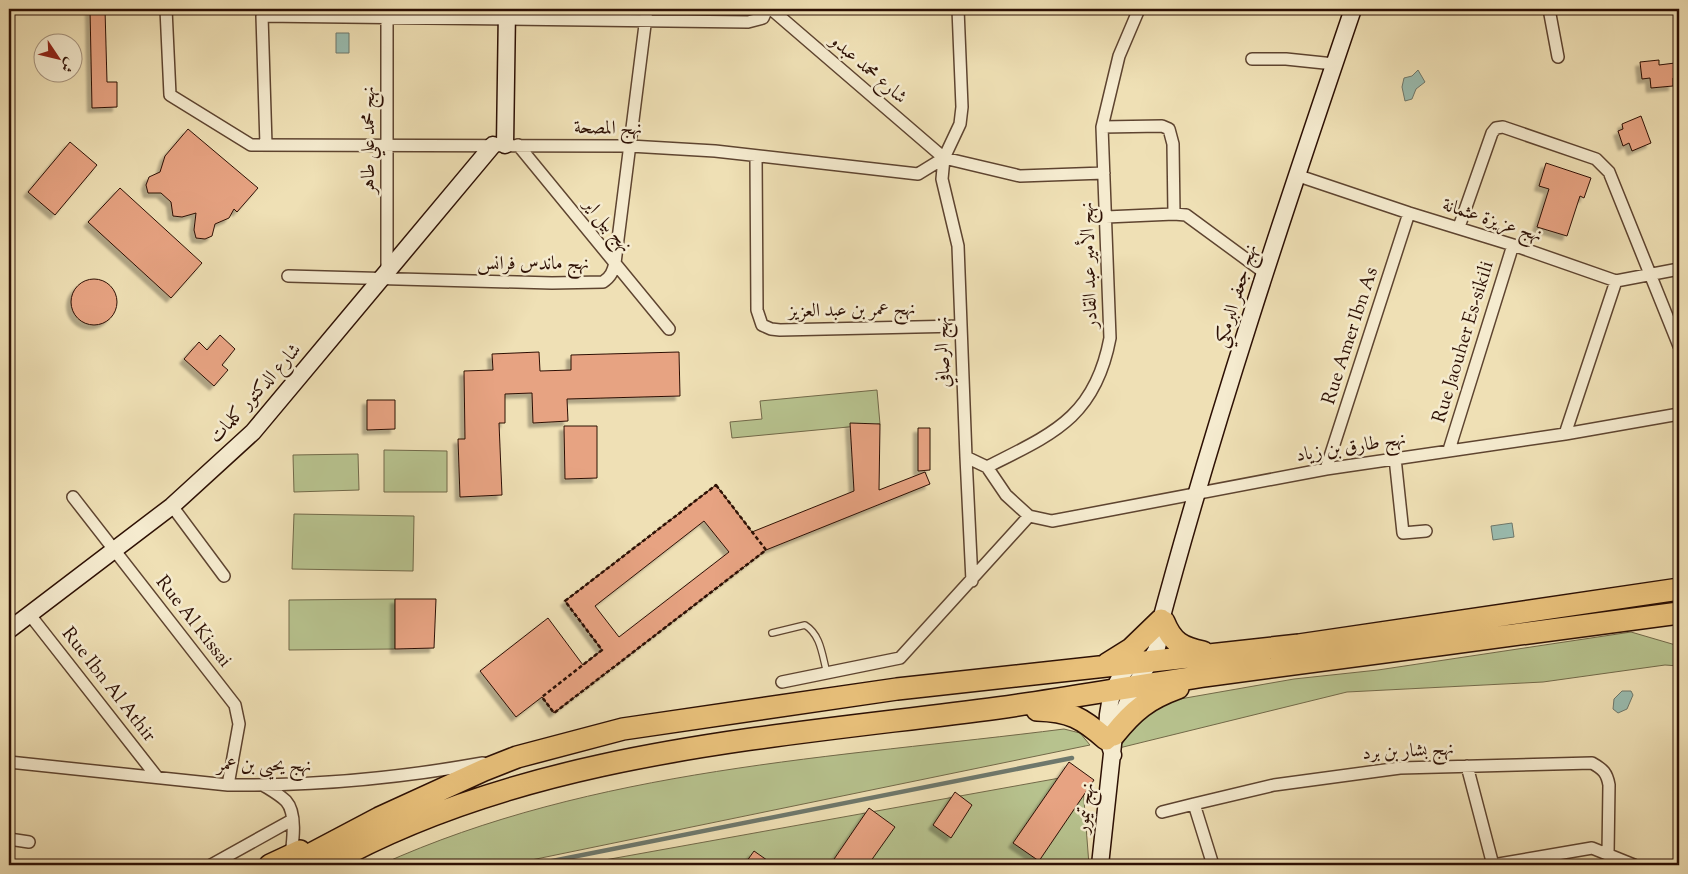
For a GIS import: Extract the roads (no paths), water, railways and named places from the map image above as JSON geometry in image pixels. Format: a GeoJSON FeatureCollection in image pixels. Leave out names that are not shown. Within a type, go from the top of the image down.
{"type":"FeatureCollection","features":[{"type":"Feature","properties":{"kind":"highway"},"geometry":{"type":"LineString","coordinates":[[997,708],[1128,673],[1215,654],[1299,645],[1679,589]]}},
{"type":"Feature","properties":{"kind":"highway"},"geometry":{"type":"LineString","coordinates":[[935,715],[963,706],[1109,682],[1128,673],[1209,676],[1679,613]]}},
{"type":"Feature","properties":{"kind":"highway"},"geometry":{"type":"LineString","coordinates":[[1128,673],[1131,649],[1162,621],[1176,643],[1191,650],[1215,654]]}},
{"type":"Feature","properties":{"kind":"highway"},"geometry":{"type":"LineString","coordinates":[[270,865],[290,860],[444,786],[517,757],[594,735],[657,722],[897,689],[1128,673],[1244,657],[1299,645]]}},
{"type":"Feature","properties":{"kind":"highway"},"geometry":{"type":"LineString","coordinates":[[326,865],[396,831],[536,780],[644,756],[997,708],[1054,710],[1073,714],[1087,722],[1111,743],[1140,706],[1160,694],[1209,676]]}},
{"type":"Feature","properties":{"kind":"highway"},"geometry":{"type":"LineString","coordinates":[[344,865],[462,806]]}},
{"type":"Feature","properties":{"kind":"street","name":"نهج المصحة"},"geometry":{"type":"LineString","coordinates":[[166,9],[170,96],[252,146],[630,146],[756,156],[918,174],[944,158]]}},
{"type":"Feature","properties":{"kind":"street"},"geometry":{"type":"LineString","coordinates":[[266,145],[262,16],[278,12],[646,14],[748,22],[763,18],[769,9]]}},
{"type":"Feature","properties":{"kind":"street","name":"شارع محمد عبدو"},"geometry":{"type":"LineString","coordinates":[[769,9],[944,158]]}},
{"type":"Feature","properties":{"kind":"street"},"geometry":{"type":"LineString","coordinates":[[958,9],[962,107],[960,124],[944,158],[1020,176],[1104,173]]}},
{"type":"Feature","properties":{"kind":"street","name":"نهج الأمير عبد القادر"},"geometry":{"type":"LineString","coordinates":[[987,467],[1051,434],[1076,413],[1095,388],[1105,364],[1110,338],[1102,127],[1119,56],[1139,9]]}},
{"type":"Feature","properties":{"kind":"street","name":"نهج جعفر البرمكي"},"geometry":{"type":"LineString","coordinates":[[1128,673],[1156,651],[1167,597],[1196,493],[1296,175],[1353,9]]}},
{"type":"Feature","properties":{"kind":"street"},"geometry":{"type":"LineString","coordinates":[[1549,9],[1558,57]]}},
{"type":"Feature","properties":{"kind":"street","name":"نهج محمد علي طاهر"},"geometry":{"type":"LineString","coordinates":[[384,275],[387,145],[387,12]]}},
{"type":"Feature","properties":{"kind":"street"},"geometry":{"type":"LineString","coordinates":[[505,145],[506,13]]}},
{"type":"Feature","properties":{"kind":"street","name":"نهج ماندس فرانس"},"geometry":{"type":"LineString","coordinates":[[384,275],[603,282],[613,272],[615,263],[646,14]]}},
{"type":"Feature","properties":{"kind":"street"},"geometry":{"type":"LineString","coordinates":[[1252,59],[1286,59],[1334,64]]}},
{"type":"Feature","properties":{"kind":"street"},"geometry":{"type":"LineString","coordinates":[[1102,127],[1162,126],[1169,129],[1173,144],[1174,214]]}},
{"type":"Feature","properties":{"kind":"street"},"geometry":{"type":"LineString","coordinates":[[1459,228],[1492,133],[1496,128],[1503,127],[1596,159],[1606,167],[1679,346]]}},
{"type":"Feature","properties":{"kind":"street","name":"نهج بيل اير"},"geometry":{"type":"LineString","coordinates":[[505,145],[615,263],[669,329]]}},
{"type":"Feature","properties":{"kind":"street","name":"شارع الدكتور كلمات"},"geometry":{"type":"LineString","coordinates":[[9,630],[172,506],[253,432],[384,275],[505,145]]}},
{"type":"Feature","properties":{"kind":"street","name":"نهج عمر بن عبد العزيز"},"geometry":{"type":"LineString","coordinates":[[756,156],[757,310],[762,325],[771,329],[960,326]]}},
{"type":"Feature","properties":{"kind":"street","name":"نهج الرصافي"},"geometry":{"type":"LineString","coordinates":[[944,158],[942,179],[958,246],[972,580]]}},
{"type":"Feature","properties":{"kind":"street","name":"نهج عزيزة عثمانة"},"geometry":{"type":"LineString","coordinates":[[1296,175],[1409,213],[1514,245],[1616,281],[1651,276],[1679,269]]}},
{"type":"Feature","properties":{"kind":"street","name":"Rue Amer Ibn As"},"geometry":{"type":"LineString","coordinates":[[1326,469],[1409,213]]}},
{"type":"Feature","properties":{"kind":"street"},"geometry":{"type":"LineString","coordinates":[[1106,218],[1174,214],[1186,216],[1265,273]]}},
{"type":"Feature","properties":{"kind":"street","name":"Rue Jaouher Es-sikili"},"geometry":{"type":"LineString","coordinates":[[1449,450],[1514,245]]}},
{"type":"Feature","properties":{"kind":"street"},"geometry":{"type":"LineString","coordinates":[[288,276],[384,275]]}},
{"type":"Feature","properties":{"kind":"street"},"geometry":{"type":"LineString","coordinates":[[1565,434],[1616,281]]}},
{"type":"Feature","properties":{"kind":"street","name":"نهج طارق بن زياد"},"geometry":{"type":"LineString","coordinates":[[1030,516],[1052,521],[1326,469],[1565,434],[1679,414]]}},
{"type":"Feature","properties":{"kind":"street"},"geometry":{"type":"LineString","coordinates":[[782,682],[900,658],[1030,516],[1006,495],[987,467],[966,458]]}},
{"type":"Feature","properties":{"kind":"street"},"geometry":{"type":"LineString","coordinates":[[1395,458],[1403,533],[1426,531]]}},
{"type":"Feature","properties":{"kind":"street","name":"Rue Al Kissai"},"geometry":{"type":"LineString","coordinates":[[73,497],[235,705],[239,724],[228,785]]}},
{"type":"Feature","properties":{"kind":"street"},"geometry":{"type":"LineString","coordinates":[[172,506],[224,576]]}},
{"type":"Feature","properties":{"kind":"street","name":"Rue Ibn Al Athir"},"geometry":{"type":"LineString","coordinates":[[30,615],[157,777]]}},
{"type":"Feature","properties":{"kind":"street"},"geometry":{"type":"LineString","coordinates":[[1111,743],[1128,673]]}},
{"type":"Feature","properties":{"kind":"street","name":"نهج تيمور"},"geometry":{"type":"LineString","coordinates":[[1100,865],[1111,743],[1128,673]]}},
{"type":"Feature","properties":{"kind":"street","name":"نهج يحيى بن عمر"},"geometry":{"type":"LineString","coordinates":[[9,762],[228,785],[263,785],[335,783],[420,774],[517,757]]}},
{"type":"Feature","properties":{"kind":"street","name":"نهج بشار بن برد"},"geometry":{"type":"LineString","coordinates":[[1162,812],[1274,785],[1342,774],[1400,768],[1592,764],[1601,768],[1608,775],[1610,785],[1608,854]]}},
{"type":"Feature","properties":{"kind":"street"},"geometry":{"type":"LineString","coordinates":[[1466,766],[1493,865],[1592,848],[1634,865]]}},
{"type":"Feature","properties":{"kind":"street"},"geometry":{"type":"LineString","coordinates":[[263,785],[286,801],[290,808],[292,820],[290,860]]}},
{"type":"Feature","properties":{"kind":"street"},"geometry":{"type":"LineString","coordinates":[[1194,804],[1213,865]]}},
{"type":"Feature","properties":{"kind":"street"},"geometry":{"type":"LineString","coordinates":[[211,865],[292,820]]}},
{"type":"Feature","properties":{"kind":"street"},"geometry":{"type":"LineString","coordinates":[[9,839],[29,842]]}},
{"type":"Feature","properties":{"kind":"lane"},"geometry":{"type":"LineString","coordinates":[[772,633],[805,625],[812,629],[817,635],[827,673]]}},
{"type":"Feature","properties":{"kind":"water"},"geometry":{"type":"Polygon","coordinates":[[[336,33],[349,33],[349,53],[336,53],[336,33]]]}},
{"type":"Feature","properties":{"kind":"water"},"geometry":{"type":"Polygon","coordinates":[[[1418,70],[1425,82],[1416,89],[1412,99],[1405,101],[1402,87],[1404,78],[1412,76],[1418,70]]]}},
{"type":"Feature","properties":{"kind":"water"},"geometry":{"type":"Polygon","coordinates":[[[1512,523],[1514,537],[1493,540],[1491,526],[1512,523]]]}},
{"type":"Feature","properties":{"kind":"water"},"geometry":{"type":"Polygon","coordinates":[[[1622,691],[1631,691],[1633,695],[1627,709],[1618,713],[1613,709],[1614,699],[1622,691]]]}},
{"type":"Feature","properties":{"kind":"waterway"},"geometry":{"type":"LineString","coordinates":[[532,865],[1072,758]]}}]}
